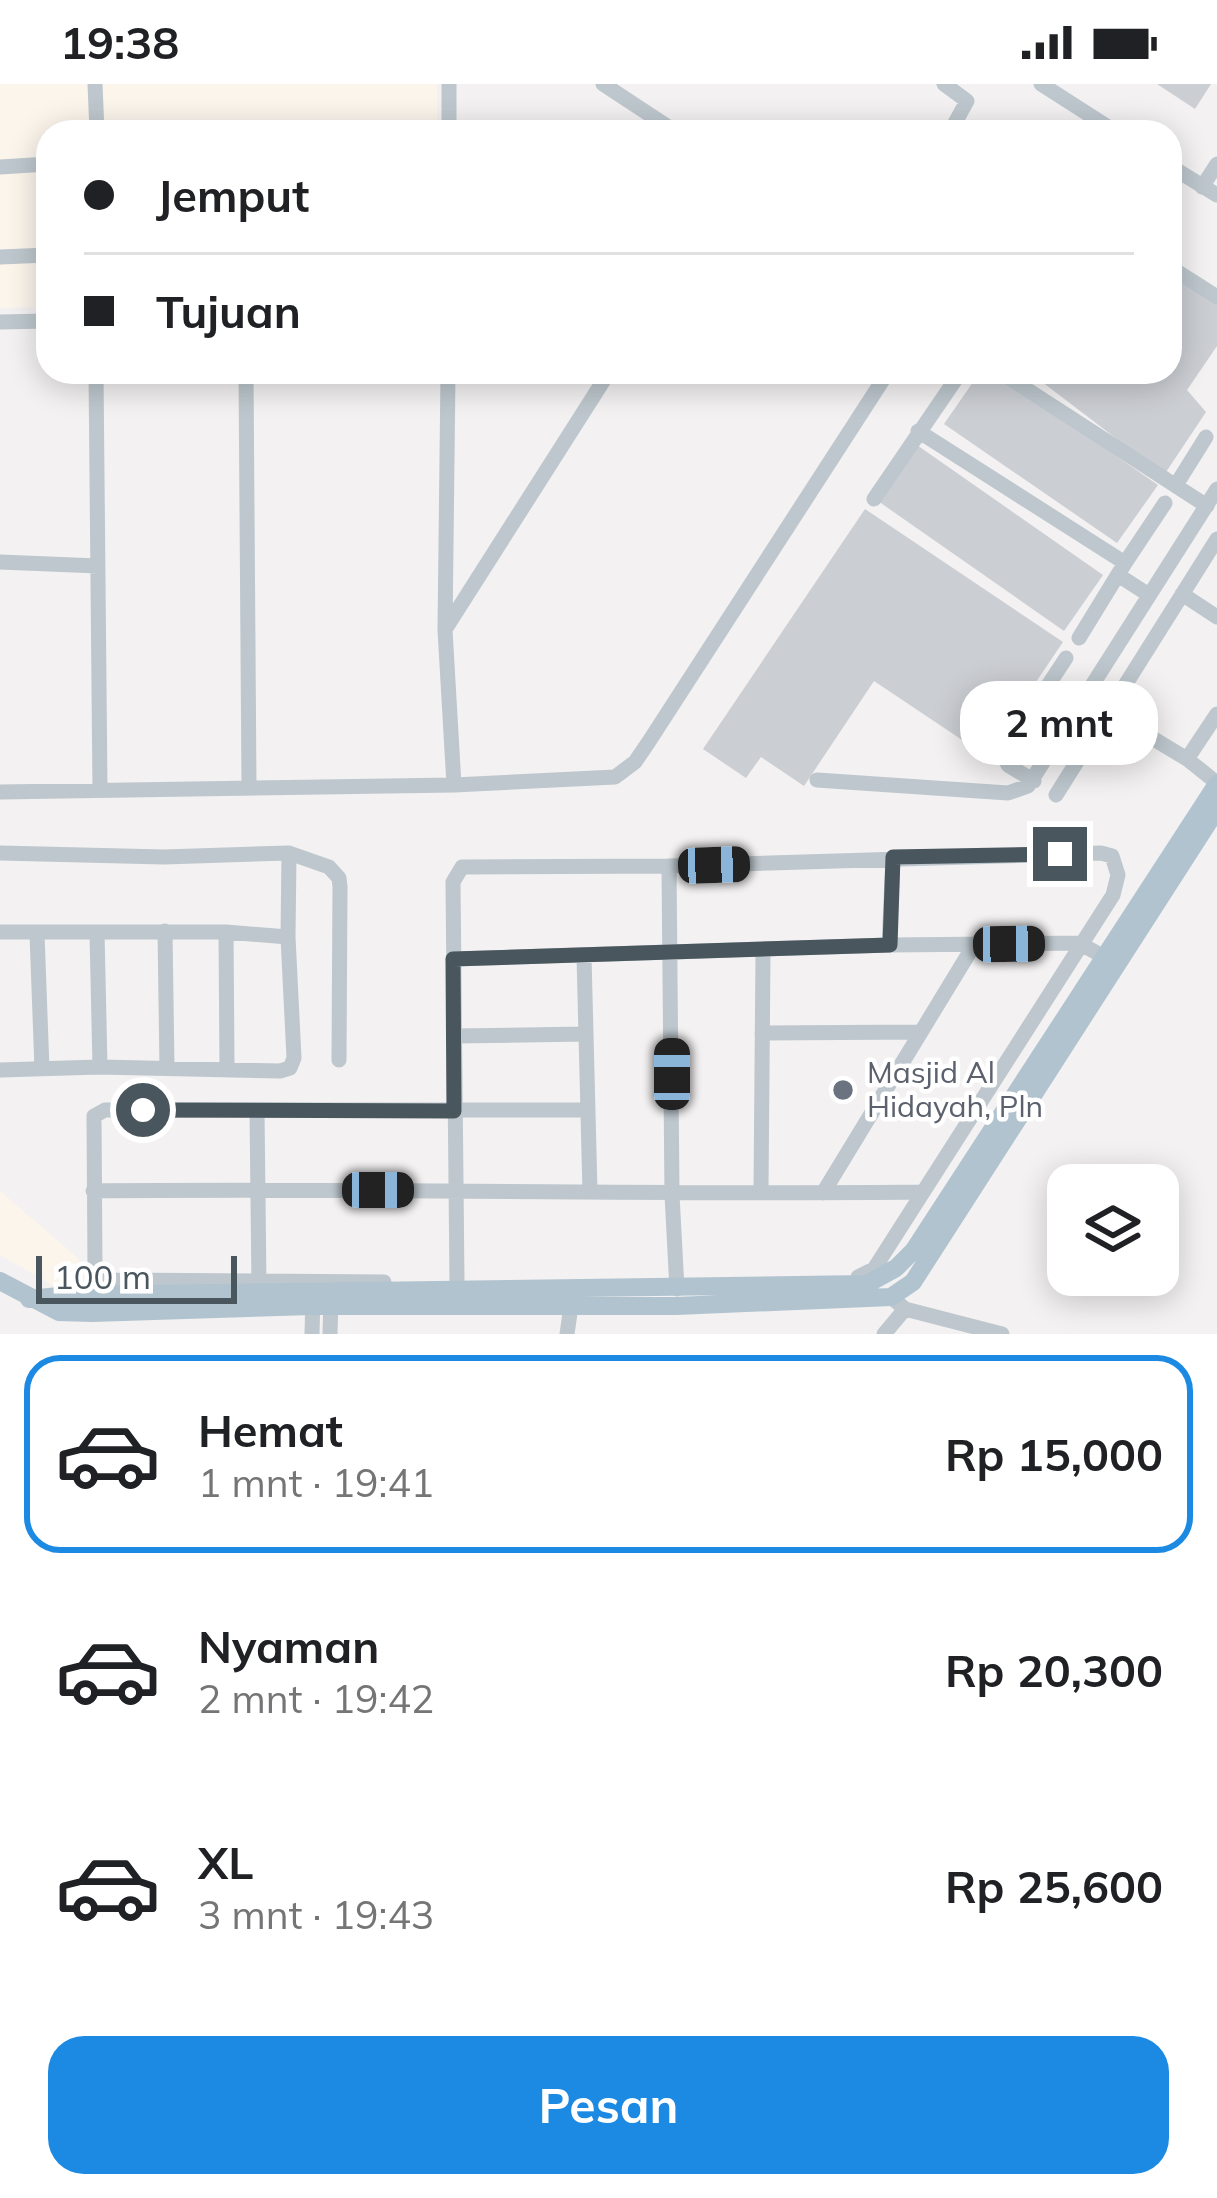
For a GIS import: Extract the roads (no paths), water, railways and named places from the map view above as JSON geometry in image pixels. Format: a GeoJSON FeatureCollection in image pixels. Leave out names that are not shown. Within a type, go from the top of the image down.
{"type":"FeatureCollection","features":[{"type":"Feature","properties":{"kind":"main road"},"geometry":{"type":"LineString","coordinates":[[59,1304],[258,1286],[321,1300],[571,1306],[898,1303],[1217,784]]}},
{"type":"Feature","properties":{"kind":"main road"},"geometry":{"type":"LineString","coordinates":[[0,1281],[29,1299],[116,1313],[677,1285],[856,1286],[886,1275],[914,1250],[1217,809]]}},
{"type":"Feature","properties":{"kind":"main road"},"geometry":{"type":"LineString","coordinates":[[59,1304],[59,1334]]}},
{"type":"Feature","properties":{"kind":"main road"},"geometry":{"type":"LineString","coordinates":[[113,1334],[116,1313]]}},
{"type":"Feature","properties":{"kind":"street"},"geometry":{"type":"LineString","coordinates":[[95,84],[96,120]]}},
{"type":"Feature","properties":{"kind":"street"},"geometry":{"type":"LineString","coordinates":[[449,84],[449,120]]}},
{"type":"Feature","properties":{"kind":"street"},"geometry":{"type":"LineString","coordinates":[[603,84],[658,120]]}},
{"type":"Feature","properties":{"kind":"street"},"geometry":{"type":"LineString","coordinates":[[944,84],[967,101],[957,120]]}},
{"type":"Feature","properties":{"kind":"street"},"geometry":{"type":"LineString","coordinates":[[1051,87],[1099,120]]}},
{"type":"Feature","properties":{"kind":"street"},"geometry":{"type":"LineString","coordinates":[[1182,174],[1210,191],[1217,164]]}},
{"type":"Feature","properties":{"kind":"street"},"geometry":{"type":"LineString","coordinates":[[0,167],[36,165]]}},
{"type":"Feature","properties":{"kind":"street"},"geometry":{"type":"LineString","coordinates":[[0,257],[36,256]]}},
{"type":"Feature","properties":{"kind":"street"},"geometry":{"type":"LineString","coordinates":[[1182,275],[1217,297]]}},
{"type":"Feature","properties":{"kind":"street"},"geometry":{"type":"LineString","coordinates":[[0,322],[36,321]]}},
{"type":"Feature","properties":{"kind":"street"},"geometry":{"type":"LineString","coordinates":[[96,384],[100,790]]}},
{"type":"Feature","properties":{"kind":"street"},"geometry":{"type":"LineString","coordinates":[[246,384],[249,788]]}},
{"type":"Feature","properties":{"kind":"street"},"geometry":{"type":"LineString","coordinates":[[448,384],[445,630],[454,785]]}},
{"type":"Feature","properties":{"kind":"street"},"geometry":{"type":"LineString","coordinates":[[445,630],[600,384]]}},
{"type":"Feature","properties":{"kind":"street"},"geometry":{"type":"LineString","coordinates":[[0,792],[604,781],[627,770],[880,384]]}},
{"type":"Feature","properties":{"kind":"street"},"geometry":{"type":"LineString","coordinates":[[874,499],[952,384]]}},
{"type":"Feature","properties":{"kind":"street"},"geometry":{"type":"LineString","coordinates":[[1019,384],[1207,506]]}},
{"type":"Feature","properties":{"kind":"street"},"geometry":{"type":"LineString","coordinates":[[919,431],[1121,569],[1149,595]]}},
{"type":"Feature","properties":{"kind":"street"},"geometry":{"type":"LineString","coordinates":[[1176,485],[1206,437]]}},
{"type":"Feature","properties":{"kind":"street"},"geometry":{"type":"LineString","coordinates":[[817,780],[1008,793],[1022,790],[1034,781],[1217,489]]}},
{"type":"Feature","properties":{"kind":"street"},"geometry":{"type":"LineString","coordinates":[[1079,638],[1165,503]]}},
{"type":"Feature","properties":{"kind":"street"},"geometry":{"type":"LineString","coordinates":[[1056,795],[1217,539]]}},
{"type":"Feature","properties":{"kind":"street"},"geometry":{"type":"LineString","coordinates":[[0,562],[98,566]]}},
{"type":"Feature","properties":{"kind":"street"},"geometry":{"type":"LineString","coordinates":[[1182,594],[1217,617]]}},
{"type":"Feature","properties":{"kind":"street"},"geometry":{"type":"LineString","coordinates":[[1034,781],[1003,757],[1066,658]]}},
{"type":"Feature","properties":{"kind":"street"},"geometry":{"type":"LineString","coordinates":[[1109,712],[1187,759],[1217,784]]}},
{"type":"Feature","properties":{"kind":"street"},"geometry":{"type":"LineString","coordinates":[[1187,759],[1217,714]]}},
{"type":"Feature","properties":{"kind":"street"},"geometry":{"type":"LineString","coordinates":[[0,854],[289,853],[322,863],[339,878],[339,1060]]}},
{"type":"Feature","properties":{"kind":"street"},"geometry":{"type":"LineString","coordinates":[[0,1070],[280,1071],[292,1064],[289,853]]}},
{"type":"Feature","properties":{"kind":"street"},"geometry":{"type":"LineString","coordinates":[[458,1283],[454,1111],[453,882],[462,867],[1107,854],[1117,864],[1116,886],[866,1276],[677,1285],[258,1286],[115,1280],[95,1269],[92,1121],[100,1110],[454,1111],[588,1110]]}},
{"type":"Feature","properties":{"kind":"street"},"geometry":{"type":"LineString","coordinates":[[890,945],[893,857]]}},
{"type":"Feature","properties":{"kind":"street"},"geometry":{"type":"LineString","coordinates":[[669,866],[677,1285]]}},
{"type":"Feature","properties":{"kind":"street"},"geometry":{"type":"LineString","coordinates":[[165,931],[167,1068]]}},
{"type":"Feature","properties":{"kind":"street"},"geometry":{"type":"LineString","coordinates":[[0,932],[226,932],[288,937]]}},
{"type":"Feature","properties":{"kind":"street"},"geometry":{"type":"LineString","coordinates":[[226,932],[227,1068]]}},
{"type":"Feature","properties":{"kind":"street"},"geometry":{"type":"LineString","coordinates":[[97,933],[100,1067]]}},
{"type":"Feature","properties":{"kind":"street"},"geometry":{"type":"LineString","coordinates":[[37,934],[42,1069]]}},
{"type":"Feature","properties":{"kind":"street"},"geometry":{"type":"LineString","coordinates":[[453,959],[1079,943],[1106,958]]}},
{"type":"Feature","properties":{"kind":"street"},"geometry":{"type":"LineString","coordinates":[[823,1193],[974,944]]}},
{"type":"Feature","properties":{"kind":"street"},"geometry":{"type":"LineString","coordinates":[[761,1191],[763,951]]}},
{"type":"Feature","properties":{"kind":"street"},"geometry":{"type":"LineString","coordinates":[[584,956],[590,1192]]}},
{"type":"Feature","properties":{"kind":"street"},"geometry":{"type":"LineString","coordinates":[[762,1033],[920,1032]]}},
{"type":"Feature","properties":{"kind":"street"},"geometry":{"type":"LineString","coordinates":[[456,1036],[586,1034]]}},
{"type":"Feature","properties":{"kind":"street"},"geometry":{"type":"LineString","coordinates":[[257,1110],[258,1286]]}},
{"type":"Feature","properties":{"kind":"street"},"geometry":{"type":"LineString","coordinates":[[92,1191],[922,1192]]}},
{"type":"Feature","properties":{"kind":"street"},"geometry":{"type":"LineString","coordinates":[[311,1334],[321,1300]]}},
{"type":"Feature","properties":{"kind":"street"},"geometry":{"type":"LineString","coordinates":[[321,1300],[330,1334]]}},
{"type":"Feature","properties":{"kind":"street"},"geometry":{"type":"LineString","coordinates":[[884,1334],[898,1303]]}},
{"type":"Feature","properties":{"kind":"street"},"geometry":{"type":"LineString","coordinates":[[898,1303],[902,1334]]}},
{"type":"Feature","properties":{"kind":"street"},"geometry":{"type":"LineString","coordinates":[[898,1303],[1002,1334]]}},
{"type":"Feature","properties":{"kind":"street"},"geometry":{"type":"LineString","coordinates":[[567,1334],[571,1306]]}},
{"type":"Feature","properties":{"kind":"place","name":"Masjid Al Hidayah, Pln"},"geometry":{"type":"Point","coordinates":[843,1090]}}]}
